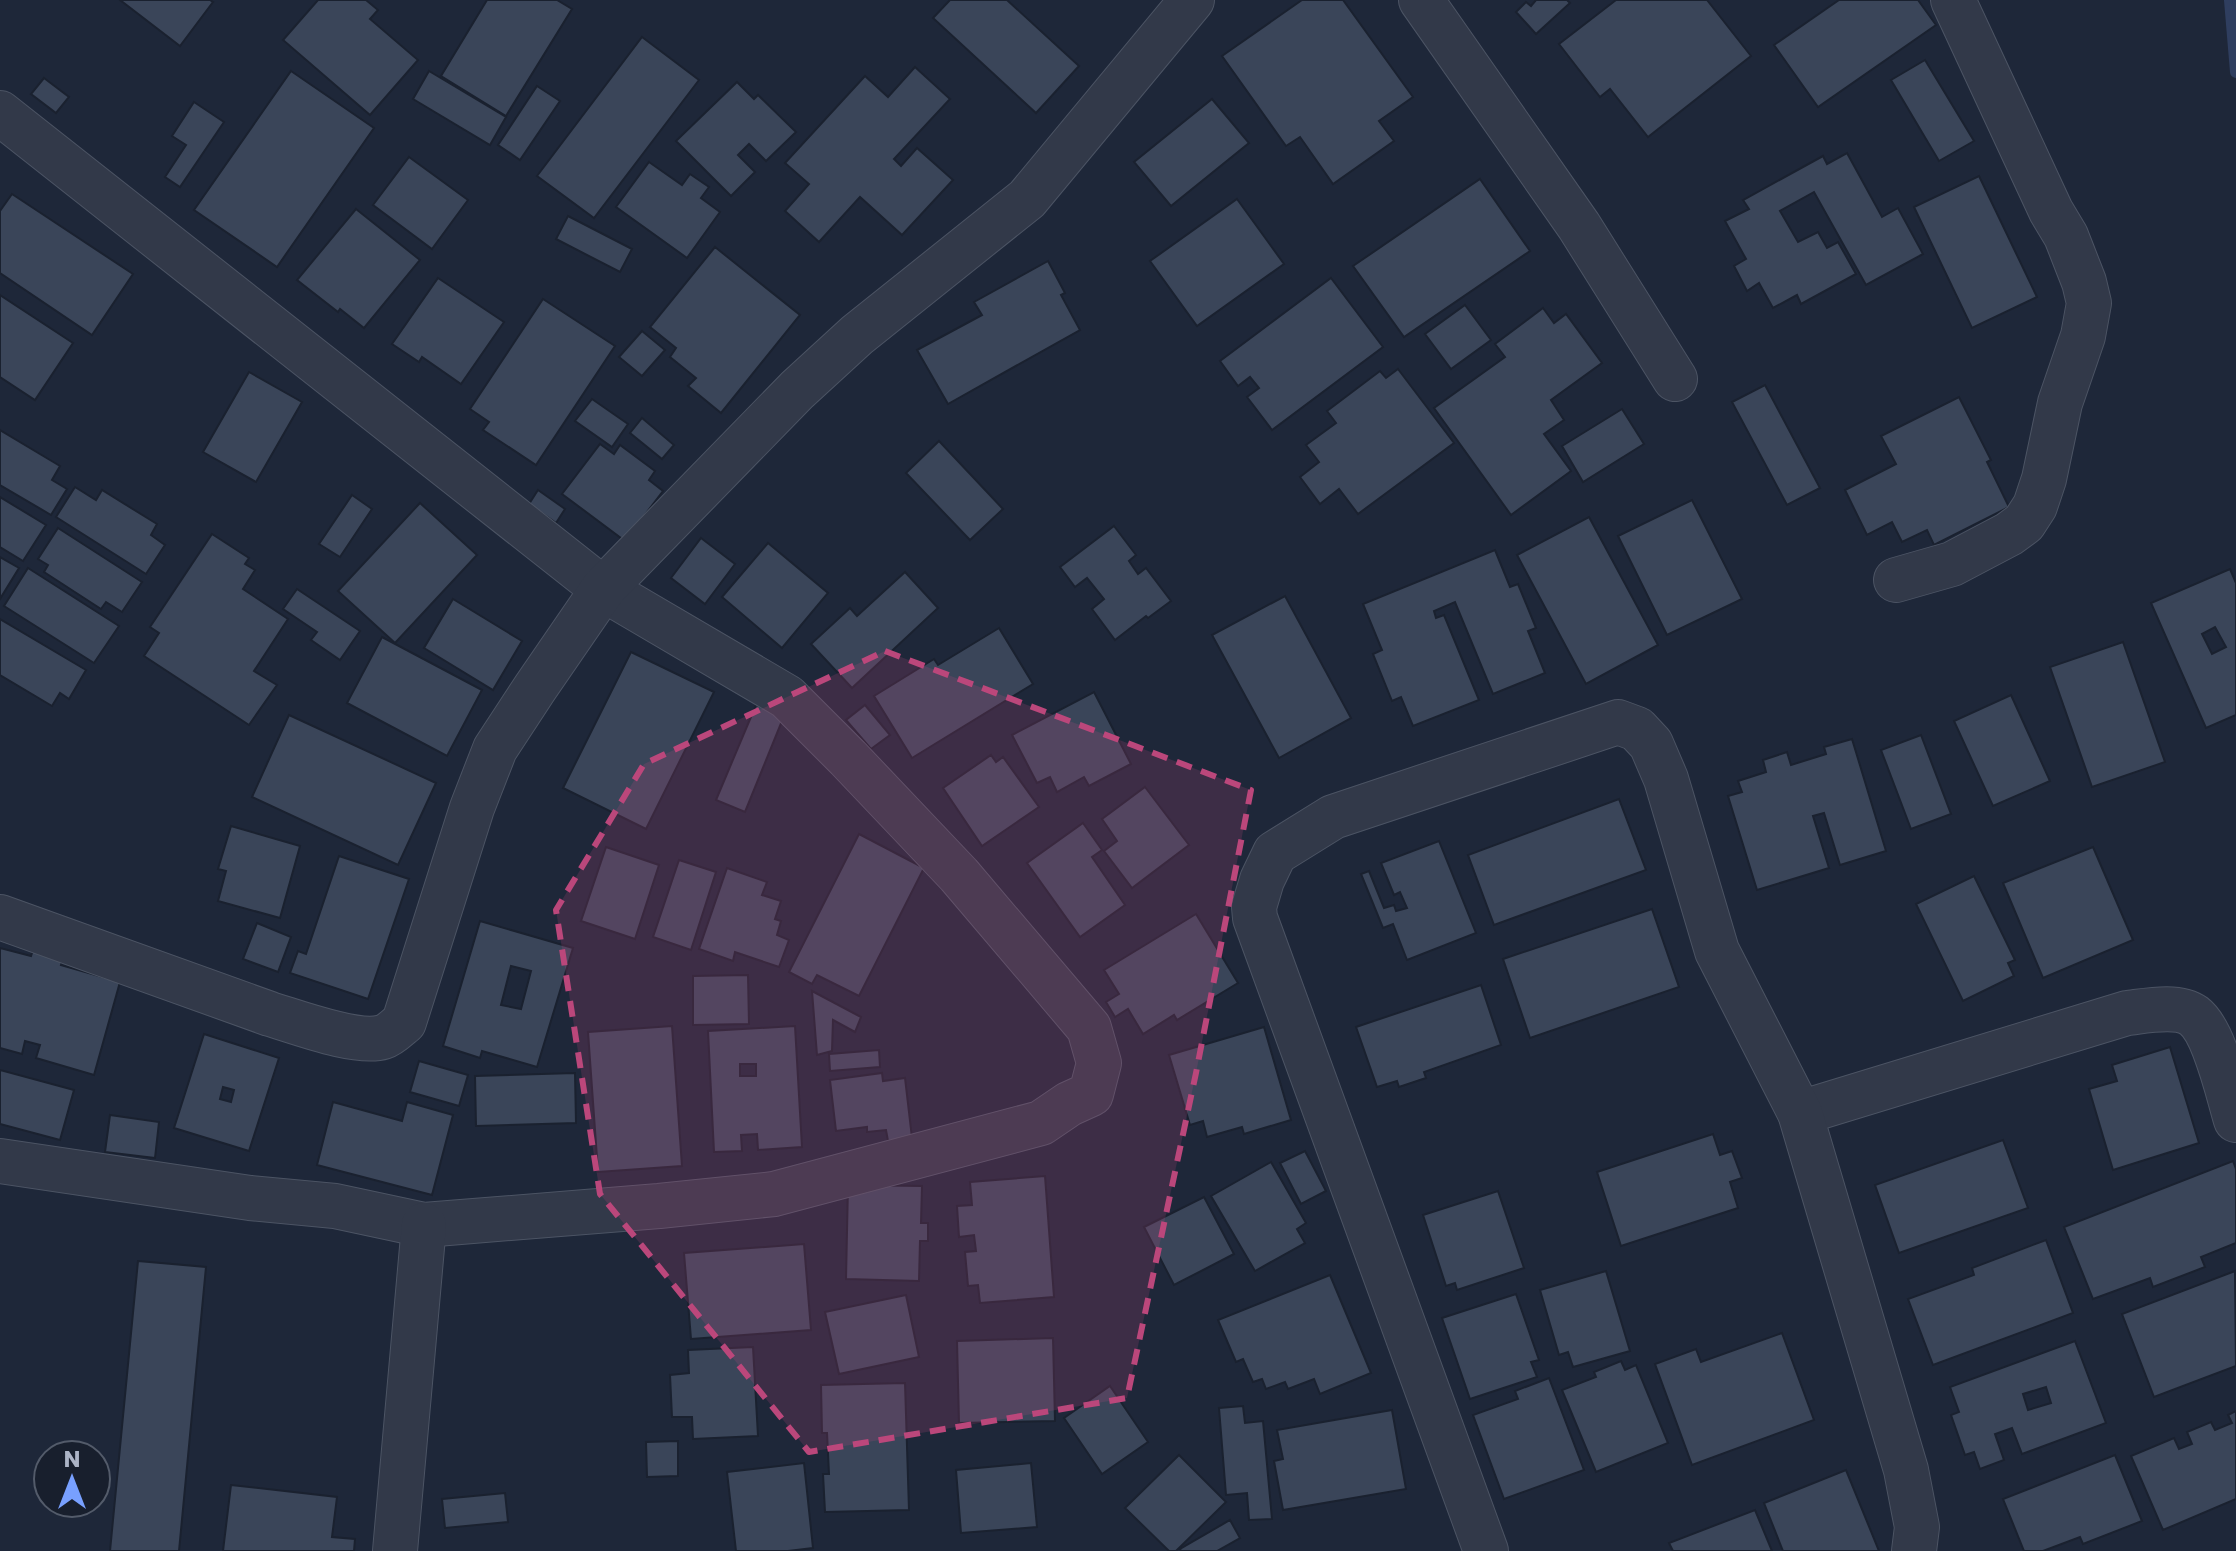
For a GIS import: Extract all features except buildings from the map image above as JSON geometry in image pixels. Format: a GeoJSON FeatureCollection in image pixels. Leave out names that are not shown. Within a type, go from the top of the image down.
{"type":"FeatureCollection","features":[{"type":"Feature","properties":{"kind":"street"},"geometry":{"type":"LineString","coordinates":[[0,917],[316,1028],[360,1038],[384,1037],[404,1022],[472,808],[495,749],[603,589],[797,390],[857,335],[1027,199],[1192,0]]}},
{"type":"Feature","properties":{"kind":"street"},"geometry":{"type":"LineString","coordinates":[[1421,0],[1579,226],[1675,379]]}},
{"type":"Feature","properties":{"kind":"street"},"geometry":{"type":"LineString","coordinates":[[1896,580],[1952,564],[2024,523],[2035,506],[2044,479],[2060,403],[2083,336],[2089,303],[2066,236],[2051,211],[1953,0]]}},
{"type":"Feature","properties":{"kind":"street"},"geometry":{"type":"LineString","coordinates":[[0,113],[603,589],[787,697],[959,875],[1089,1028],[1099,1063],[1091,1094],[1041,1123],[774,1194],[659,1206],[424,1225],[335,1206],[250,1198],[0,1161]]}},
{"type":"Feature","properties":{"kind":"street"},"geometry":{"type":"LineString","coordinates":[[1486,1551],[1255,918],[1254,907],[1275,853],[1333,817],[1618,722],[1637,729],[1651,744],[1666,779],[1717,951],[1800,1113],[1906,1470],[1917,1527],[1914,1551]]}},
{"type":"Feature","properties":{"kind":"street"},"geometry":{"type":"LineString","coordinates":[[1800,1113],[2127,1013],[2161,1008],[2193,1015],[2209,1034],[2236,1120]]}},
{"type":"Feature","properties":{"kind":"street"},"geometry":{"type":"LineString","coordinates":[[395,1551],[424,1225]]}},
{"type":"Feature","properties":{"kind":"highlighted area"},"geometry":{"type":"Polygon","coordinates":[[[885,651],[1251,790],[1196,1073],[1127,1398],[809,1452],[600,1194],[556,910],[644,764],[885,651]]]}},
{"type":"Feature","properties":{"kind":"waterway"},"geometry":{"type":"LineString","coordinates":[[2230,0],[2236,72]]}}]}
